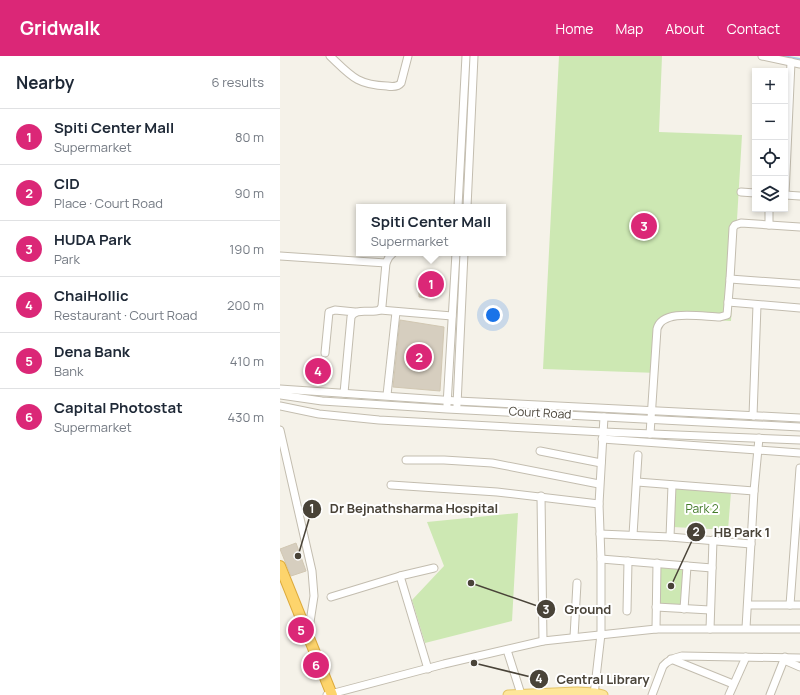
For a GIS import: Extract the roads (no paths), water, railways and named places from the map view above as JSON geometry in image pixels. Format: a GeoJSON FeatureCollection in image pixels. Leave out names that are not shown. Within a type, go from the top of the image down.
{"type":"FeatureCollection","features":[{"type":"Feature","properties":{"kind":"highway"},"geometry":{"type":"LineString","coordinates":[[280,566],[330,695]]}},
{"type":"Feature","properties":{"kind":"main road"},"geometry":{"type":"LineString","coordinates":[[508,695],[577,692],[598,694]]}},
{"type":"Feature","properties":{"kind":"street"},"geometry":{"type":"LineString","coordinates":[[330,56],[356,79],[368,85],[391,86],[398,86],[402,83],[408,56]]}},
{"type":"Feature","properties":{"kind":"street"},"geometry":{"type":"LineString","coordinates":[[456,204],[466,56]]}},
{"type":"Feature","properties":{"kind":"street"},"geometry":{"type":"LineString","coordinates":[[467,204],[474,56]]}},
{"type":"Feature","properties":{"kind":"street"},"geometry":{"type":"LineString","coordinates":[[762,56],[779,58],[800,64]]}},
{"type":"Feature","properties":{"kind":"street"},"geometry":{"type":"LineString","coordinates":[[786,176],[791,62]]}},
{"type":"Feature","properties":{"kind":"street"},"geometry":{"type":"LineString","coordinates":[[741,192],[752,193]]}},
{"type":"Feature","properties":{"kind":"street"},"geometry":{"type":"LineString","coordinates":[[788,195],[800,196]]}},
{"type":"Feature","properties":{"kind":"street"},"geometry":{"type":"LineString","coordinates":[[769,212],[769,225]]}},
{"type":"Feature","properties":{"kind":"street"},"geometry":{"type":"LineString","coordinates":[[650,434],[657,328],[660,322],[666,318],[680,315],[723,317],[727,315],[734,226],[738,223],[800,227]]}},
{"type":"Feature","properties":{"kind":"street"},"geometry":{"type":"LineString","coordinates":[[280,256],[386,263]]}},
{"type":"Feature","properties":{"kind":"street"},"geometry":{"type":"LineString","coordinates":[[380,310],[382,306],[386,263],[390,256]]}},
{"type":"Feature","properties":{"kind":"street"},"geometry":{"type":"LineString","coordinates":[[447,409],[456,256]]}},
{"type":"Feature","properties":{"kind":"street"},"geometry":{"type":"LineString","coordinates":[[456,409],[464,256]]}},
{"type":"Feature","properties":{"kind":"street"},"geometry":{"type":"LineString","coordinates":[[730,279],[800,284]]}},
{"type":"Feature","properties":{"kind":"street"},"geometry":{"type":"LineString","coordinates":[[728,302],[800,308]]}},
{"type":"Feature","properties":{"kind":"street"},"geometry":{"type":"LineString","coordinates":[[753,416],[757,305]]}},
{"type":"Feature","properties":{"kind":"street"},"geometry":{"type":"LineString","coordinates":[[325,353],[329,312],[335,310],[355,312],[380,310],[452,316]]}},
{"type":"Feature","properties":{"kind":"street"},"geometry":{"type":"LineString","coordinates":[[344,393],[351,317],[355,312]]}},
{"type":"Feature","properties":{"kind":"street"},"geometry":{"type":"LineString","coordinates":[[388,395],[396,312]]}},
{"type":"Feature","properties":{"kind":"street"},"geometry":{"type":"LineString","coordinates":[[280,389],[388,395],[457,401],[800,418]]}},
{"type":"Feature","properties":{"kind":"street","name":"Court Road"},"geometry":{"type":"LineString","coordinates":[[280,395],[322,401],[447,409],[800,427]]}},
{"type":"Feature","properties":{"kind":"street"},"geometry":{"type":"LineString","coordinates":[[280,406],[319,414],[379,420],[602,436],[800,453]]}},
{"type":"Feature","properties":{"kind":"street"},"geometry":{"type":"LineString","coordinates":[[598,694],[601,634],[599,484],[604,417]]}},
{"type":"Feature","properties":{"kind":"street"},"geometry":{"type":"LineString","coordinates":[[280,430],[312,571],[314,596],[308,635]]}},
{"type":"Feature","properties":{"kind":"street"},"geometry":{"type":"LineString","coordinates":[[602,436],[650,434],[800,440]]}},
{"type":"Feature","properties":{"kind":"street"},"geometry":{"type":"LineString","coordinates":[[746,628],[754,491],[759,438]]}},
{"type":"Feature","properties":{"kind":"street"},"geometry":{"type":"LineString","coordinates":[[540,451],[600,463]]}},
{"type":"Feature","properties":{"kind":"street"},"geometry":{"type":"LineString","coordinates":[[633,535],[638,455]]}},
{"type":"Feature","properties":{"kind":"street"},"geometry":{"type":"LineString","coordinates":[[406,460],[444,460],[497,463],[599,484]]}},
{"type":"Feature","properties":{"kind":"street"},"geometry":{"type":"LineString","coordinates":[[790,605],[800,468]]}},
{"type":"Feature","properties":{"kind":"street"},"geometry":{"type":"LineString","coordinates":[[637,482],[754,491]]}},
{"type":"Feature","properties":{"kind":"street"},"geometry":{"type":"LineString","coordinates":[[391,485],[541,496],[599,504]]}},
{"type":"Feature","properties":{"kind":"street"},"geometry":{"type":"LineString","coordinates":[[670,537],[672,485]]}},
{"type":"Feature","properties":{"kind":"street"},"geometry":{"type":"LineString","coordinates":[[541,496],[542,641]]}},
{"type":"Feature","properties":{"kind":"street"},"geometry":{"type":"LineString","coordinates":[[600,534],[670,537],[751,544]]}},
{"type":"Feature","properties":{"kind":"street"},"geometry":{"type":"LineString","coordinates":[[710,629],[713,540]]}},
{"type":"Feature","properties":{"kind":"street"},"geometry":{"type":"LineString","coordinates":[[601,559],[712,568]]}},
{"type":"Feature","properties":{"kind":"street"},"geometry":{"type":"LineString","coordinates":[[627,611],[628,561]]}},
{"type":"Feature","properties":{"kind":"street"},"geometry":{"type":"LineString","coordinates":[[656,628],[657,563]]}},
{"type":"Feature","properties":{"kind":"street"},"geometry":{"type":"LineString","coordinates":[[684,609],[687,566]]}},
{"type":"Feature","properties":{"kind":"street"},"geometry":{"type":"LineString","coordinates":[[331,597],[400,576],[434,568]]}},
{"type":"Feature","properties":{"kind":"street"},"geometry":{"type":"LineString","coordinates":[[400,576],[428,669]]}},
{"type":"Feature","properties":{"kind":"street"},"geometry":{"type":"LineString","coordinates":[[574,637],[577,583]]}},
{"type":"Feature","properties":{"kind":"street"},"geometry":{"type":"LineString","coordinates":[[748,605],[800,605]]}},
{"type":"Feature","properties":{"kind":"street"},"geometry":{"type":"LineString","coordinates":[[656,607],[710,610]]}},
{"type":"Feature","properties":{"kind":"street"},"geometry":{"type":"LineString","coordinates":[[330,695],[542,641],[656,628],[800,629]]}},
{"type":"Feature","properties":{"kind":"street"},"geometry":{"type":"LineString","coordinates":[[507,650],[521,694]]}},
{"type":"Feature","properties":{"kind":"street"},"geometry":{"type":"LineString","coordinates":[[652,695],[666,662],[682,656],[785,659],[800,658]]}},
{"type":"Feature","properties":{"kind":"street"},"geometry":{"type":"LineString","coordinates":[[729,695],[746,657]]}},
{"type":"Feature","properties":{"kind":"street"},"geometry":{"type":"LineString","coordinates":[[671,659],[733,684]]}},
{"type":"Feature","properties":{"kind":"street"},"geometry":{"type":"LineString","coordinates":[[785,659],[800,667]]}},
{"type":"Feature","properties":{"kind":"street"},"geometry":{"type":"LineString","coordinates":[[770,695],[785,659]]}},
{"type":"Feature","properties":{"kind":"waterway"},"geometry":{"type":"LineString","coordinates":[[783,56],[800,59]]}},
{"type":"Feature","properties":{"kind":"place","name":"HUDA Park"},"geometry":{"type":"Point","coordinates":[644,226]}},
{"type":"Feature","properties":{"kind":"place","name":"Spiti Center Mall"},"geometry":{"type":"Point","coordinates":[431,284]}},
{"type":"Feature","properties":{"kind":"place","name":"CID"},"geometry":{"type":"Point","coordinates":[419,357]}},
{"type":"Feature","properties":{"kind":"place","name":"ChaiHollic"},"geometry":{"type":"Point","coordinates":[318,371]}},
{"type":"Feature","properties":{"kind":"place","name":"Dr Bejnathsharma Hospital"},"geometry":{"type":"Point","coordinates":[298,556]}},
{"type":"Feature","properties":{"kind":"place","name":"Ground"},"geometry":{"type":"Point","coordinates":[471,583]}},
{"type":"Feature","properties":{"kind":"place","name":"HB Park 1"},"geometry":{"type":"Point","coordinates":[671,586]}},
{"type":"Feature","properties":{"kind":"place","name":"Dena Bank"},"geometry":{"type":"Point","coordinates":[301,630]}},
{"type":"Feature","properties":{"kind":"place","name":"Central Library"},"geometry":{"type":"Point","coordinates":[474,663]}},
{"type":"Feature","properties":{"kind":"place","name":"Capital Photostat"},"geometry":{"type":"Point","coordinates":[316,665]}},
{"type":"Feature","properties":{"kind":"park label","name":"Park 2"},"geometry":{"type":"Point","coordinates":[702,509]}}]}
